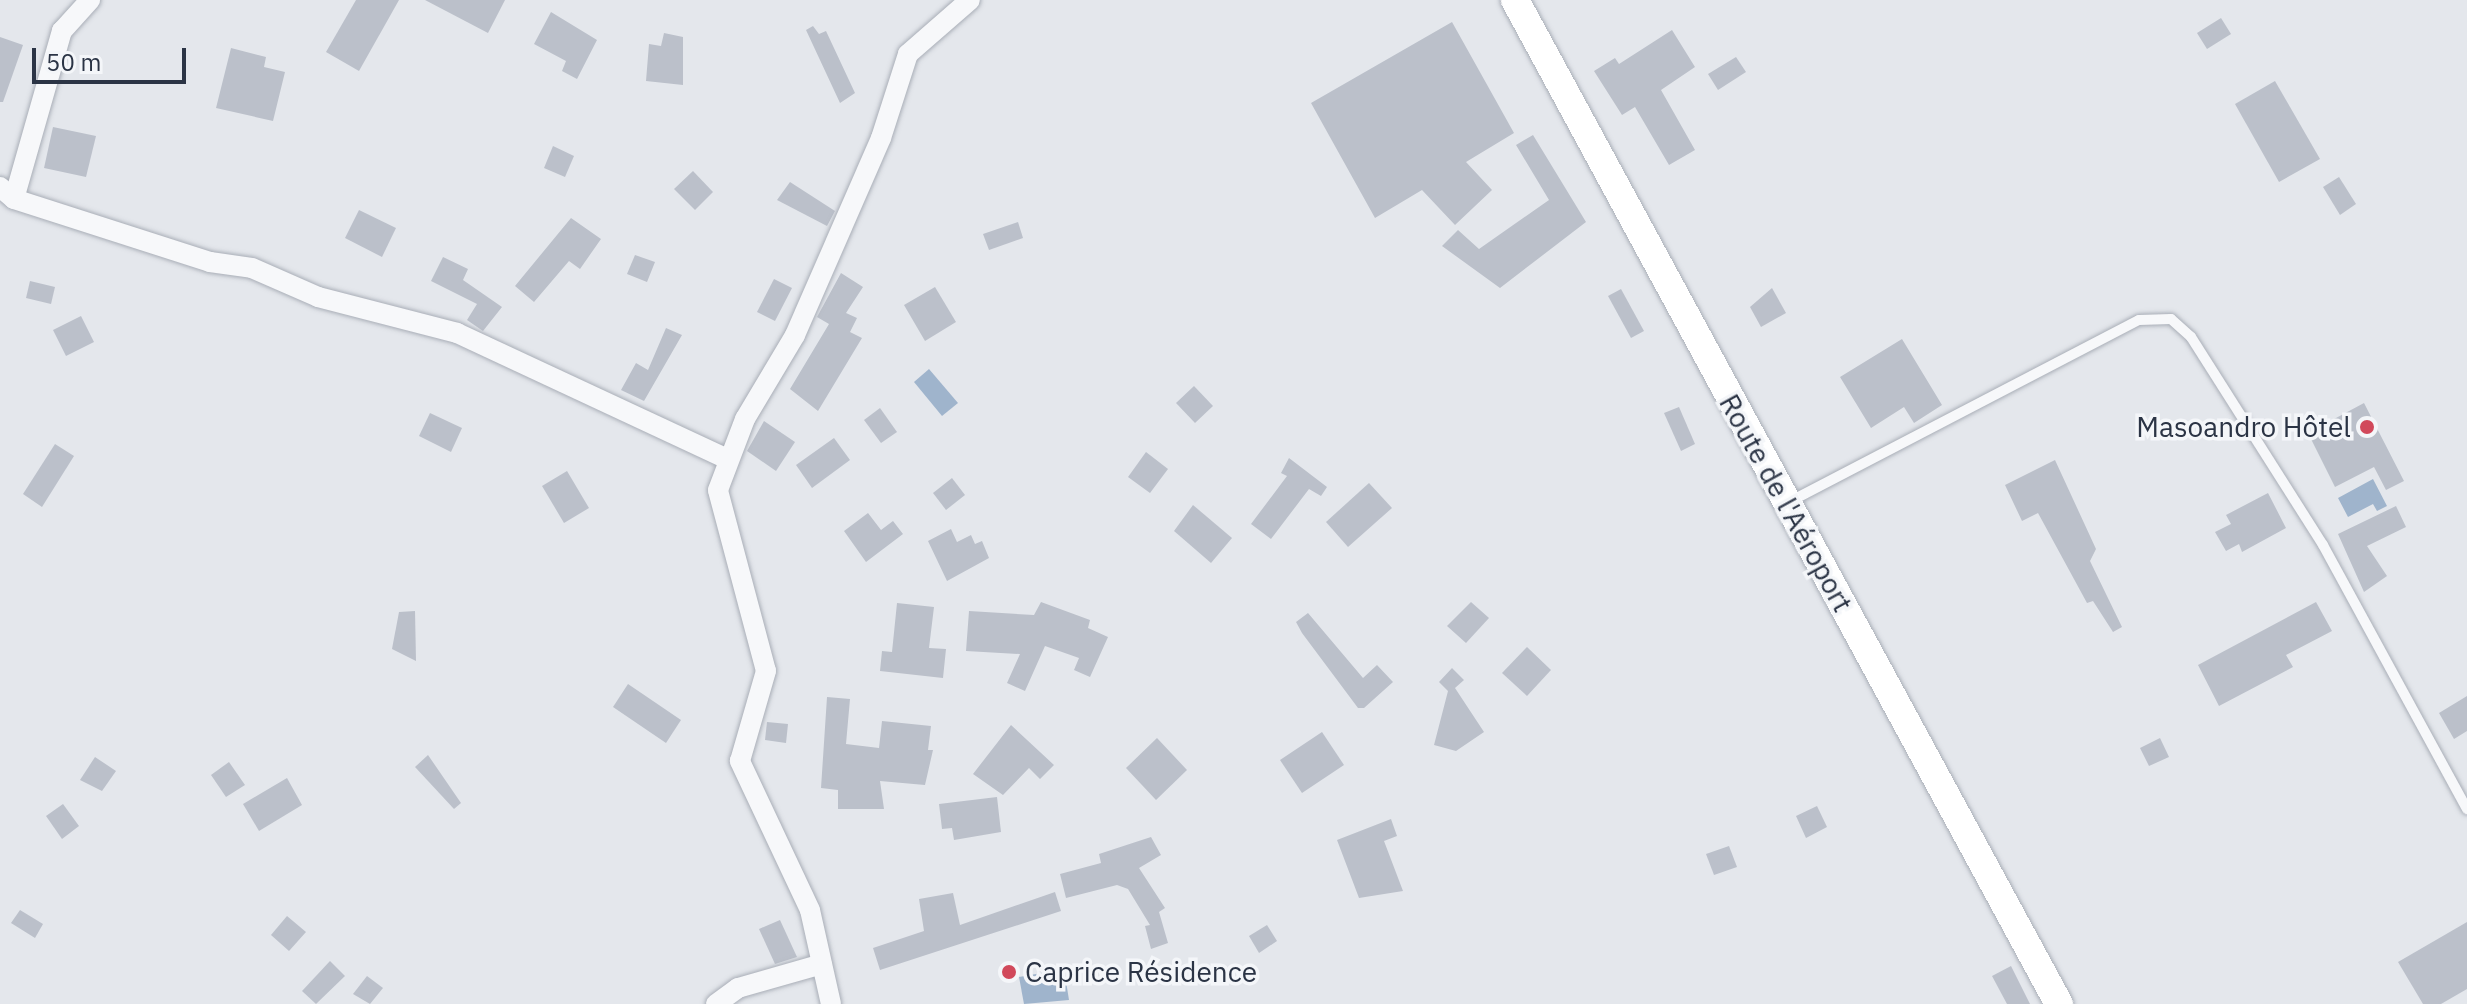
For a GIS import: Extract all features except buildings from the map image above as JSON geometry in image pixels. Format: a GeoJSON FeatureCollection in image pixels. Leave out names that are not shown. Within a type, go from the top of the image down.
{"type":"FeatureCollection","features":[{"type":"Feature","properties":{"kind":"main road","name":"Route de l'Aéroport"},"geometry":{"type":"LineString","coordinates":[[1515,0],[1785,504],[2059,1004]]}},
{"type":"Feature","properties":{"kind":"street"},"geometry":{"type":"LineString","coordinates":[[90,0],[62,31],[7,193],[210,262],[252,268],[318,297],[457,333],[727,459]]}},
{"type":"Feature","properties":{"kind":"street"},"geometry":{"type":"LineString","coordinates":[[831,1004],[810,910],[740,761],[766,671],[718,490],[727,459],[795,335],[881,138],[908,54],[970,0]]}},
{"type":"Feature","properties":{"kind":"street"},"geometry":{"type":"LineString","coordinates":[[716,1004],[738,988],[822,964]]}},
{"type":"Feature","properties":{"kind":"lane"},"geometry":{"type":"LineString","coordinates":[[1785,504],[2139,320],[2171,319],[2191,337],[2323,545],[2467,809]]}},
{"type":"Feature","properties":{"kind":"water"},"geometry":{"type":"Polygon","coordinates":[[[929,369],[958,403],[942,416],[914,382],[929,369]]]}},
{"type":"Feature","properties":{"kind":"water"},"geometry":{"type":"Polygon","coordinates":[[[2373,479],[2387,506],[2377,511],[2373,504],[2348,517],[2338,498],[2373,479]]]}},
{"type":"Feature","properties":{"kind":"water"},"geometry":{"type":"Polygon","coordinates":[[[1064,969],[1069,1000],[1024,1004],[1019,977],[1064,969]]]}},
{"type":"Feature","properties":{"kind":"place","name":"Masoandro Hôtel"},"geometry":{"type":"Point","coordinates":[2367,427]}},
{"type":"Feature","properties":{"kind":"place","name":"Caprice Résidence"},"geometry":{"type":"Point","coordinates":[1009,972]}}]}
